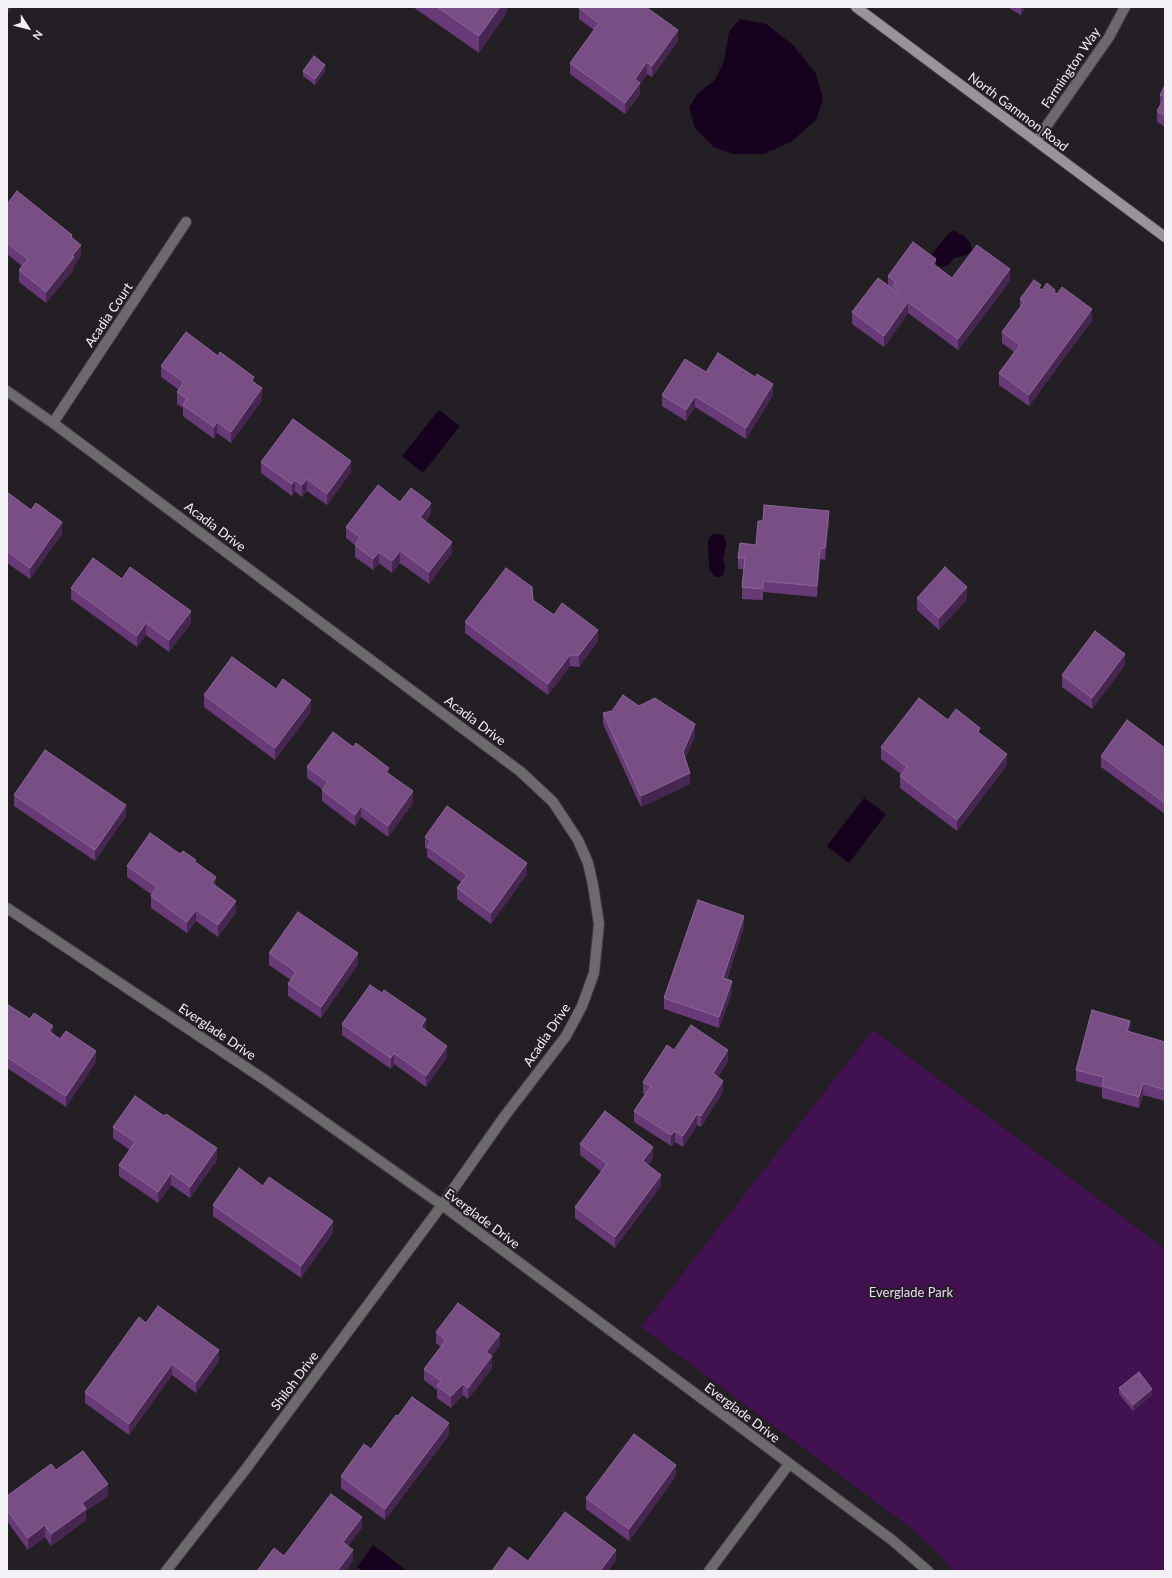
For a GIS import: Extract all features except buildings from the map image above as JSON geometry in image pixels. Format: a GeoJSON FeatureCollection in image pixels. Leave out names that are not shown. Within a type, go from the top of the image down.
{"type":"FeatureCollection","features":[{"type":"Feature","properties":{"kind":"main road","name":"North Gammon Road"},"geometry":{"type":"LineString","coordinates":[[856,7],[1165,237]]}},
{"type":"Feature","properties":{"kind":"street","name":"Farmington Way"},"geometry":{"type":"LineString","coordinates":[[1036,141],[1108,37],[1125,7]]}},
{"type":"Feature","properties":{"kind":"street","name":"Acadia Court"},"geometry":{"type":"LineString","coordinates":[[53,423],[186,222]]}},
{"type":"Feature","properties":{"kind":"street","name":"Acadia Drive"},"geometry":{"type":"LineString","coordinates":[[7,391],[53,423],[521,772],[553,802],[578,840],[588,863],[599,924],[594,974],[582,1006],[566,1036],[501,1122],[442,1205]]}},
{"type":"Feature","properties":{"kind":"street","name":"Everglade Drive"},"geometry":{"type":"LineString","coordinates":[[7,908],[265,1080],[442,1205],[892,1540],[928,1571]]}},
{"type":"Feature","properties":{"kind":"street","name":"Shiloh Drive"},"geometry":{"type":"LineString","coordinates":[[166,1571],[245,1470],[442,1205]]}},
{"type":"Feature","properties":{"kind":"street"},"geometry":{"type":"LineString","coordinates":[[708,1571],[789,1464]]}},
{"type":"Feature","properties":{"kind":"green space","name":"Everglade Park"},"geometry":{"type":"Polygon","coordinates":[[[873,1030],[1165,1249],[1165,1571],[954,1571],[933,1548],[911,1528],[641,1327],[873,1030]]]}},
{"type":"Feature","properties":{"kind":"shaded area"},"geometry":{"type":"Polygon","coordinates":[[[740,19],[766,24],[794,46],[816,74],[823,99],[816,120],[791,142],[763,154],[733,154],[714,147],[695,128],[689,108],[698,93],[715,80],[724,61],[729,32],[740,19]]]}},
{"type":"Feature","properties":{"kind":"shaded area"},"geometry":{"type":"Polygon","coordinates":[[[953,230],[965,237],[970,242],[972,250],[967,255],[954,258],[949,265],[943,267],[937,265],[932,260],[932,254],[947,235],[953,230]]]}},
{"type":"Feature","properties":{"kind":"shaded area"},"geometry":{"type":"Polygon","coordinates":[[[439,410],[460,426],[423,473],[402,456],[439,410]]]}},
{"type":"Feature","properties":{"kind":"shaded area"},"geometry":{"type":"Polygon","coordinates":[[[712,534],[724,536],[726,544],[723,560],[725,565],[724,574],[720,577],[715,577],[709,569],[708,540],[712,534]]]}},
{"type":"Feature","properties":{"kind":"shaded area"},"geometry":{"type":"Polygon","coordinates":[[[864,798],[886,814],[849,863],[827,846],[864,798]]]}},
{"type":"Feature","properties":{"kind":"shaded area"},"geometry":{"type":"Polygon","coordinates":[[[373,1545],[407,1571],[362,1571],[357,1567],[373,1545]]]}}]}
